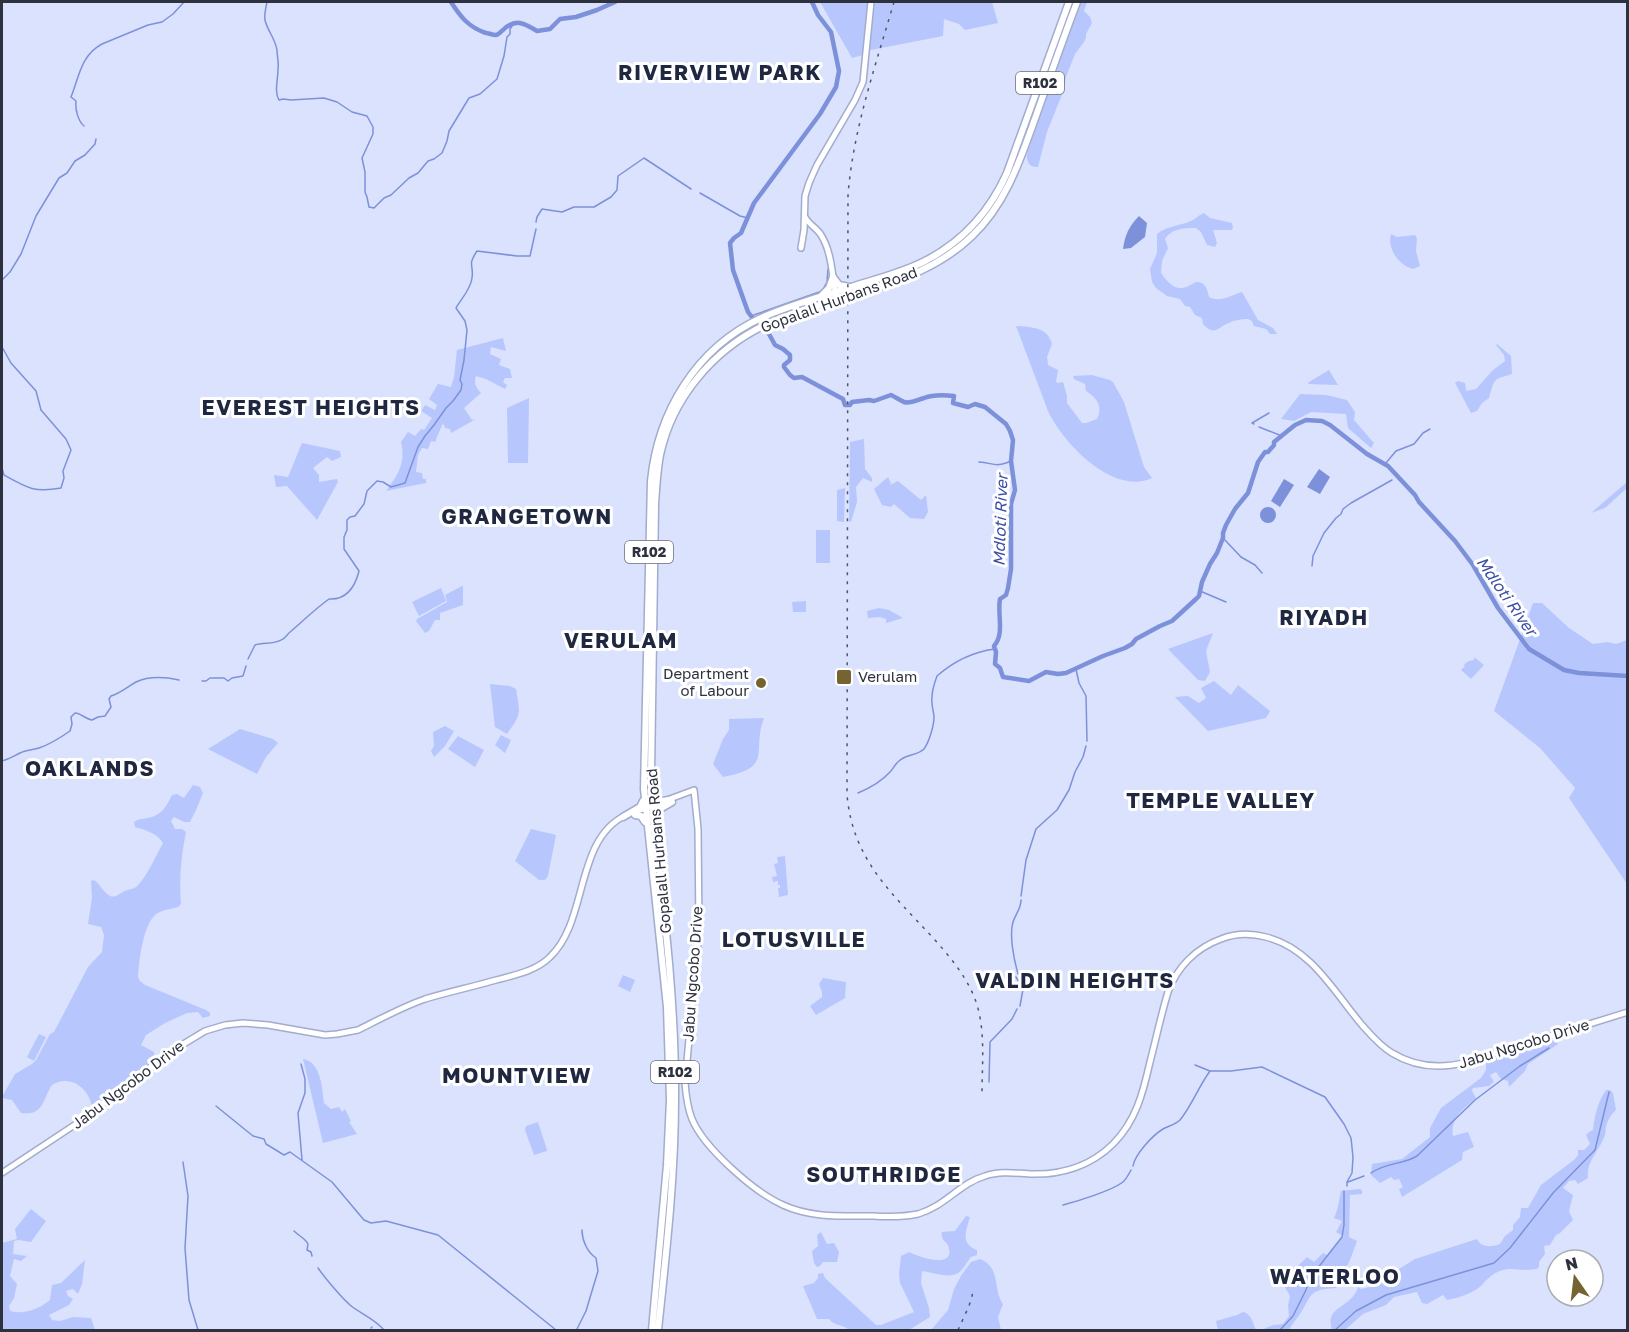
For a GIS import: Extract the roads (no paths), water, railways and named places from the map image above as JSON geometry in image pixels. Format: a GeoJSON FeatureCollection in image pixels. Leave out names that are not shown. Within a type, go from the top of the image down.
{"type":"FeatureCollection","features":[{"type":"Feature","properties":{"kind":"main road"},"geometry":{"type":"LineString","coordinates":[[801,248],[805,196],[813,173],[861,88],[871,2]]}},
{"type":"Feature","properties":{"kind":"main road","name":"Gopalall Hurbans Road"},"geometry":{"type":"LineString","coordinates":[[658,1330],[668,1220],[675,1101],[673,1008],[655,833],[649,809],[644,743],[650,493],[655,452],[665,420],[688,378],[715,349],[741,329],[784,310],[914,266],[954,243],[971,227],[987,208],[1007,173],[1069,2]]}},
{"type":"Feature","properties":{"kind":"main road","name":"Gopalall Hurbans Road"},"geometry":{"type":"LineString","coordinates":[[648,795],[656,482],[661,453],[670,424],[689,389],[714,360],[742,338],[764,325],[791,315],[914,275],[950,255],[971,237],[990,216],[1008,189],[1077,2]]}},
{"type":"Feature","properties":{"kind":"main road"},"geometry":{"type":"LineString","coordinates":[[1007,173],[1017,166],[1012,160]]}},
{"type":"Feature","properties":{"kind":"main road"},"geometry":{"type":"LineString","coordinates":[[805,216],[823,238],[837,300]]}},
{"type":"Feature","properties":{"kind":"main road"},"geometry":{"type":"LineString","coordinates":[[833,277],[839,285],[852,287]]}},
{"type":"Feature","properties":{"kind":"main road"},"geometry":{"type":"LineString","coordinates":[[818,298],[829,288],[833,277]]}},
{"type":"Feature","properties":{"kind":"main road","name":"Jabu Ngcobo Drive"},"geometry":{"type":"LineString","coordinates":[[670,801],[694,792]]}},
{"type":"Feature","properties":{"kind":"main road","name":"Jabu Ngcobo Drive"},"geometry":{"type":"LineString","coordinates":[[601,838],[617,825],[635,815],[694,792]]}},
{"type":"Feature","properties":{"kind":"main road","name":"Jabu Ngcobo Drive"},"geometry":{"type":"LineString","coordinates":[[694,792],[697,807],[699,936],[685,1073],[687,1106],[705,1142],[742,1177],[765,1195],[783,1205],[814,1214],[835,1216],[917,1214],[936,1207],[967,1185],[985,1176],[1006,1173],[1055,1173],[1076,1167],[1098,1156],[1122,1134],[1138,1108],[1168,992],[1176,974],[1198,951],[1210,943],[1231,936],[1246,934],[1260,936],[1293,947],[1310,962],[1380,1044],[1399,1057],[1419,1064],[1442,1066],[1467,1062],[1628,1012]]}},
{"type":"Feature","properties":{"kind":"main road"},"geometry":{"type":"LineString","coordinates":[[623,817],[640,807],[648,795],[658,801],[670,801]]}},
{"type":"Feature","properties":{"kind":"main road"},"geometry":{"type":"LineString","coordinates":[[682,798],[690,798],[697,807]]}},
{"type":"Feature","properties":{"kind":"main road"},"geometry":{"type":"LineString","coordinates":[[655,833],[655,817],[660,809],[670,801]]}},
{"type":"Feature","properties":{"kind":"main road","name":"Gopalall Hurbans Road"},"geometry":{"type":"LineString","coordinates":[[649,809],[647,825],[667,1007],[670,1090],[667,1166],[652,1330]]}},
{"type":"Feature","properties":{"kind":"main road","name":"Jabu Ngcobo Drive"},"geometry":{"type":"LineString","coordinates":[[2,1173],[76,1124],[172,1051],[205,1031],[243,1023],[325,1035],[348,1033],[424,1000],[517,974],[542,964],[555,952],[566,936],[594,852],[601,838],[623,817],[649,809]]}},
{"type":"Feature","properties":{"kind":"main road"},"geometry":{"type":"LineString","coordinates":[[635,815],[643,818],[647,825]]}},
{"type":"Feature","properties":{"kind":"waterway"},"geometry":{"type":"LineString","coordinates":[[84,126],[77,115],[76,101],[71,97],[89,54],[102,44],[148,25],[162,22],[184,2]]}},
{"type":"Feature","properties":{"kind":"waterway"},"geometry":{"type":"LineString","coordinates":[[267,2],[265,20],[277,50],[276,90],[279,100],[324,98],[337,102],[352,112],[367,116],[373,127],[373,134],[362,158],[365,192],[369,207],[374,208],[418,173],[428,161],[442,153],[449,131],[469,98],[480,94],[497,79],[507,37],[514,23]]}},
{"type":"Feature","properties":{"kind":"waterway","name":"Mdloti River"},"geometry":{"type":"LineString","coordinates":[[451,2],[469,24],[480,31],[495,35],[507,26],[516,23],[524,24],[537,31],[550,29],[560,19],[576,17],[615,2]]}},
{"type":"Feature","properties":{"kind":"waterway","name":"Mdloti River"},"geometry":{"type":"LineString","coordinates":[[812,2],[818,15],[831,32],[839,71],[836,87],[820,114],[754,203],[741,233],[730,243],[733,270],[748,312],[760,328],[769,334],[775,345],[790,355],[790,360],[784,367],[794,378],[802,377],[843,399],[845,405],[850,405],[852,402],[874,401],[891,395],[904,402],[931,396],[954,396],[953,403],[968,407],[975,404],[985,407],[1006,424],[1013,440],[1011,461],[1015,490],[1011,504],[1011,569],[1006,595],[1000,599],[1000,630],[994,646],[995,664],[1000,668],[1003,677],[1029,681],[1046,672],[1066,673],[1125,648],[1136,639],[1172,621],[1199,596],[1202,582],[1217,553],[1226,525],[1248,493],[1258,462],[1274,445],[1274,442],[1295,425],[1306,420],[1322,421],[1330,425],[1367,454],[1388,466],[1455,541],[1473,565],[1498,608],[1529,649],[1564,670],[1628,676]]}},
{"type":"Feature","properties":{"kind":"waterway"},"geometry":{"type":"LineString","coordinates":[[2,280],[21,254],[36,216],[59,178],[67,173],[75,161],[85,155],[95,144],[96,139]]}},
{"type":"Feature","properties":{"kind":"waterway"},"geometry":{"type":"LineString","coordinates":[[536,222],[542,209],[562,212],[574,207],[594,207],[611,197],[617,190],[618,176],[644,158],[691,189]]}},
{"type":"Feature","properties":{"kind":"waterway"},"geometry":{"type":"LineString","coordinates":[[700,193],[740,216],[748,218]]}},
{"type":"Feature","properties":{"kind":"waterway"},"geometry":{"type":"LineString","coordinates":[[248,659],[255,645],[283,639],[329,599],[345,595],[352,587],[359,571],[344,549],[347,520],[355,516],[364,504],[367,491],[377,481],[391,487],[405,483],[418,447],[461,390],[460,380],[467,330],[465,321],[456,308],[471,282],[474,256],[477,251],[530,256],[536,229]]}},
{"type":"Feature","properties":{"kind":"waterway"},"geometry":{"type":"LineString","coordinates":[[751,316],[822,291],[827,282],[828,269]]}},
{"type":"Feature","properties":{"kind":"waterway"},"geometry":{"type":"LineString","coordinates":[[2,347],[11,363],[36,391],[41,410],[66,439],[71,450],[63,471],[64,478],[61,488],[44,490],[31,488],[4,475],[2,468]]}},
{"type":"Feature","properties":{"kind":"waterway"},"geometry":{"type":"LineString","coordinates":[[1254,424],[1252,423],[1269,413]]}},
{"type":"Feature","properties":{"kind":"waterway"},"geometry":{"type":"LineString","coordinates":[[1259,427],[1282,436]]}},
{"type":"Feature","properties":{"kind":"waterway"},"geometry":{"type":"LineString","coordinates":[[1385,464],[1396,451],[1414,444],[1423,433],[1430,429]]}},
{"type":"Feature","properties":{"kind":"waterway"},"geometry":{"type":"LineString","coordinates":[[979,462],[998,465],[1011,461]]}},
{"type":"Feature","properties":{"kind":"waterway"},"geometry":{"type":"LineString","coordinates":[[1312,566],[1313,556],[1324,533],[1343,509],[1392,480]]}},
{"type":"Feature","properties":{"kind":"waterway"},"geometry":{"type":"LineString","coordinates":[[1223,538],[1241,557],[1255,565],[1262,573]]}},
{"type":"Feature","properties":{"kind":"waterway"},"geometry":{"type":"LineString","coordinates":[[1200,591],[1226,602]]}},
{"type":"Feature","properties":{"kind":"waterway"},"geometry":{"type":"LineString","coordinates":[[858,793],[883,779],[902,759],[924,749],[933,725],[932,696],[937,676],[964,658],[995,649]]}},
{"type":"Feature","properties":{"kind":"waterway"},"geometry":{"type":"LineString","coordinates":[[202,681],[210,678],[224,678],[228,681],[243,676],[246,666]]}},
{"type":"Feature","properties":{"kind":"waterway"},"geometry":{"type":"LineString","coordinates":[[1076,669],[1079,683],[1086,696],[1087,741]]}},
{"type":"Feature","properties":{"kind":"waterway"},"geometry":{"type":"LineString","coordinates":[[2,761],[22,752],[37,749],[63,736],[70,731],[71,717],[75,713],[92,720],[105,716],[111,707],[109,699],[111,696],[136,682],[157,678],[179,680]]}},
{"type":"Feature","properties":{"kind":"waterway"},"geometry":{"type":"LineString","coordinates":[[1021,896],[1026,860],[1036,829],[1057,810],[1069,790],[1086,746]]}},
{"type":"Feature","properties":{"kind":"waterway"},"geometry":{"type":"LineString","coordinates":[[1018,974],[1012,934],[1013,922],[1021,900]]}},
{"type":"Feature","properties":{"kind":"waterway"},"geometry":{"type":"LineString","coordinates":[[1016,977],[1023,989],[1020,1006]]}},
{"type":"Feature","properties":{"kind":"waterway"},"geometry":{"type":"LineString","coordinates":[[989,1082],[990,1042],[1012,1019],[1017,1009]]}},
{"type":"Feature","properties":{"kind":"waterway"},"geometry":{"type":"LineString","coordinates":[[1371,1173],[1417,1156],[1475,1100],[1520,1066],[1549,1048]]}},
{"type":"Feature","properties":{"kind":"waterway"},"geometry":{"type":"LineString","coordinates":[[301,1064],[305,1079],[305,1093],[298,1113],[302,1160]]}},
{"type":"Feature","properties":{"kind":"waterway"},"geometry":{"type":"LineString","coordinates":[[1195,1065],[1210,1071],[1262,1067],[1325,1097],[1351,1138],[1352,1173],[1347,1186]]}},
{"type":"Feature","properties":{"kind":"waterway"},"geometry":{"type":"LineString","coordinates":[[1133,1166],[1137,1156],[1154,1136],[1180,1120],[1210,1071]]}},
{"type":"Feature","properties":{"kind":"waterway"},"geometry":{"type":"LineString","coordinates":[[1335,1330],[1356,1311],[1386,1295],[1494,1263],[1510,1248],[1553,1193],[1595,1150],[1609,1092]]}},
{"type":"Feature","properties":{"kind":"waterway"},"geometry":{"type":"LineString","coordinates":[[216,1106],[253,1136],[264,1139],[266,1144],[284,1155],[290,1152],[332,1182],[364,1220],[371,1223],[386,1221],[438,1235],[556,1330]]}},
{"type":"Feature","properties":{"kind":"waterway"},"geometry":{"type":"LineString","coordinates":[[183,1162],[188,1196],[185,1248],[189,1300],[198,1330]]}},
{"type":"Feature","properties":{"kind":"waterway"},"geometry":{"type":"LineString","coordinates":[[1063,1205],[1118,1185],[1131,1170]]}},
{"type":"Feature","properties":{"kind":"waterway"},"geometry":{"type":"LineString","coordinates":[[1348,1182],[1364,1176]]}},
{"type":"Feature","properties":{"kind":"waterway"},"geometry":{"type":"LineString","coordinates":[[1280,1330],[1293,1316],[1310,1278],[1342,1237],[1344,1191]]}},
{"type":"Feature","properties":{"kind":"waterway"},"geometry":{"type":"LineString","coordinates":[[577,1329],[586,1311],[598,1271],[596,1258],[586,1246],[582,1230]]}},
{"type":"Feature","properties":{"kind":"waterway"},"geometry":{"type":"LineString","coordinates":[[294,1231],[307,1242],[307,1250],[312,1256]]}},
{"type":"Feature","properties":{"kind":"waterway"},"geometry":{"type":"LineString","coordinates":[[318,1268],[350,1305],[384,1330]]}},
{"type":"Feature","properties":{"kind":"railway"},"geometry":{"type":"LineString","coordinates":[[894,2],[860,122],[848,195],[847,795],[857,839],[866,857],[890,891],[952,960],[963,975],[975,999],[982,1034],[982,1094]]}},
{"type":"Feature","properties":{"kind":"railway"},"geometry":{"type":"LineString","coordinates":[[958,1330],[974,1289]]}},
{"type":"Feature","properties":{"kind":"place","name":"Verulam"},"geometry":{"type":"Point","coordinates":[844,677]}},
{"type":"Feature","properties":{"kind":"place","name":"Department of Labour"},"geometry":{"type":"Point","coordinates":[761,683]}},
{"type":"Feature","properties":{"kind":"district","name":"RIVERVIEW PARK"},"geometry":{"type":"Point","coordinates":[720,73]}},
{"type":"Feature","properties":{"kind":"district","name":"EVEREST HEIGHTS"},"geometry":{"type":"Point","coordinates":[311,408]}},
{"type":"Feature","properties":{"kind":"district","name":"GRANGETOWN"},"geometry":{"type":"Point","coordinates":[527,517]}},
{"type":"Feature","properties":{"kind":"district","name":"RIYADH"},"geometry":{"type":"Point","coordinates":[1324,618]}},
{"type":"Feature","properties":{"kind":"district","name":"VERULAM"},"geometry":{"type":"Point","coordinates":[621,641]}},
{"type":"Feature","properties":{"kind":"district","name":"OAKLANDS"},"geometry":{"type":"Point","coordinates":[90,769]}},
{"type":"Feature","properties":{"kind":"district","name":"TEMPLE VALLEY"},"geometry":{"type":"Point","coordinates":[1221,801]}},
{"type":"Feature","properties":{"kind":"district","name":"LOTUSVILLE"},"geometry":{"type":"Point","coordinates":[794,940]}},
{"type":"Feature","properties":{"kind":"district","name":"VALDIN HEIGHTS"},"geometry":{"type":"Point","coordinates":[1075,981]}},
{"type":"Feature","properties":{"kind":"district","name":"MOUNTVIEW"},"geometry":{"type":"Point","coordinates":[517,1076]}},
{"type":"Feature","properties":{"kind":"district","name":"SOUTHRIDGE"},"geometry":{"type":"Point","coordinates":[884,1175]}},
{"type":"Feature","properties":{"kind":"district","name":"WATERLOO"},"geometry":{"type":"Point","coordinates":[1335,1277]}}]}
